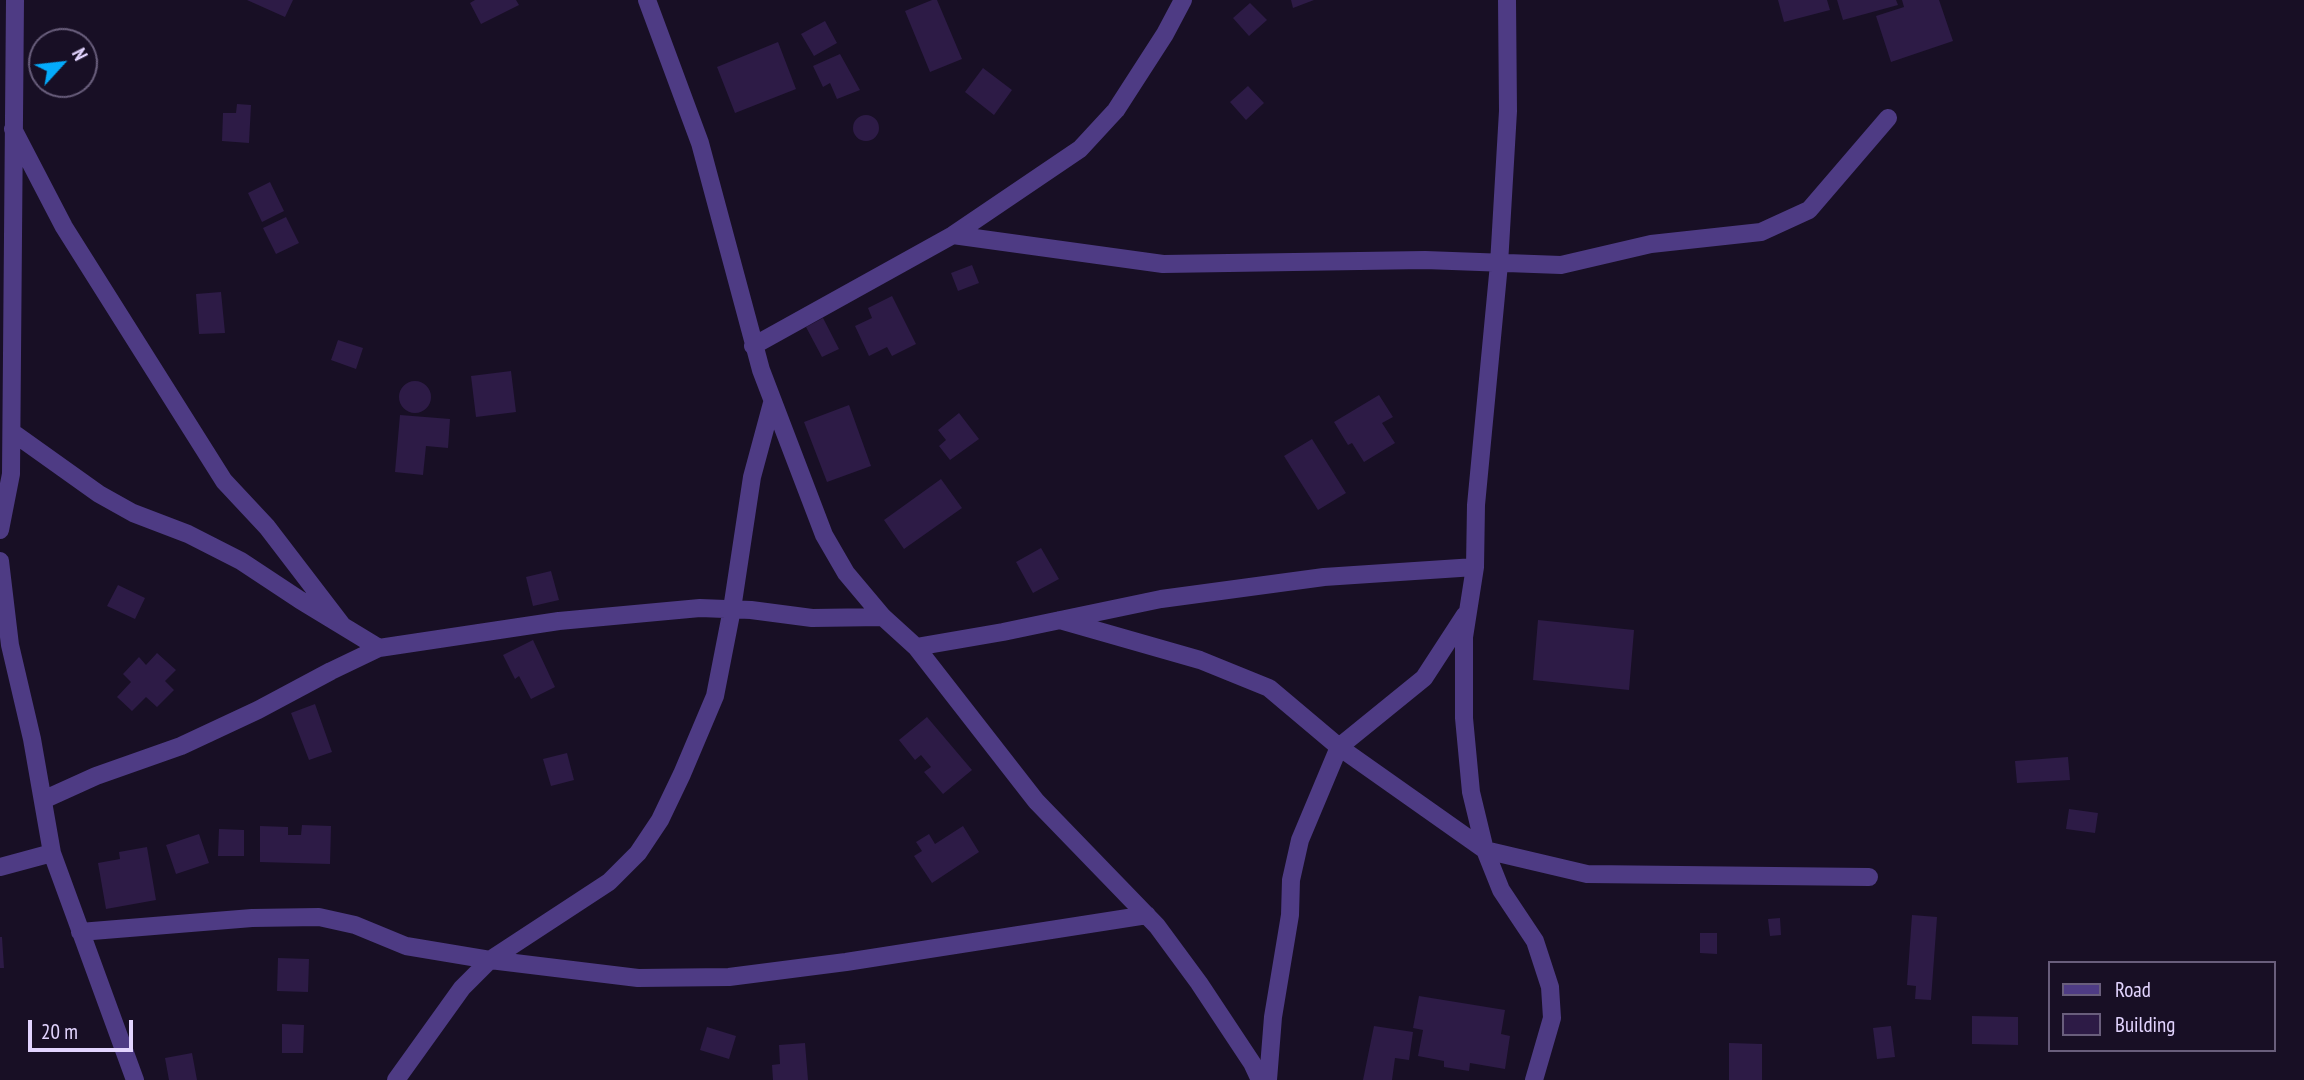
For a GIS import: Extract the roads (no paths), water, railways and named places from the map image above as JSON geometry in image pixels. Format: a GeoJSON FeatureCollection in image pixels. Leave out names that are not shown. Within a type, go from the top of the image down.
{"type":"FeatureCollection","features":[{"type":"Feature","properties":{"kind":"street"},"geometry":{"type":"LineString","coordinates":[[0,530],[11,474],[15,0]]}},
{"type":"Feature","properties":{"kind":"street"},"geometry":{"type":"LineString","coordinates":[[647,0],[700,143],[753,346],[772,403],[824,535],[846,573],[883,617],[916,647],[1036,801],[1157,926],[1199,983],[1252,1063],[1260,1080]]}},
{"type":"Feature","properties":{"kind":"street"},"geometry":{"type":"LineString","coordinates":[[753,346],[953,235],[1080,149],[1116,110],[1165,34],[1183,0]]}},
{"type":"Feature","properties":{"kind":"street"},"geometry":{"type":"LineString","coordinates":[[1507,0],[1508,111],[1499,264],[1476,505],[1475,567],[1464,637],[1464,718],[1471,792],[1485,850],[1501,890],[1535,941],[1550,987],[1552,1018],[1534,1080]]}},
{"type":"Feature","properties":{"kind":"street"},"geometry":{"type":"LineString","coordinates":[[953,235],[1163,264],[1425,260],[1561,265],[1651,244],[1761,232],[1809,210],[1888,118]]}},
{"type":"Feature","properties":{"kind":"street"},"geometry":{"type":"LineString","coordinates":[[13,129],[64,227],[223,481],[267,527],[342,625]]}},
{"type":"Feature","properties":{"kind":"street"},"geometry":{"type":"LineString","coordinates":[[396,1080],[462,988],[490,960],[608,882],[638,853],[660,820],[715,695],[732,609],[752,477],[772,403]]}},
{"type":"Feature","properties":{"kind":"street"},"geometry":{"type":"LineString","coordinates":[[12,432],[99,494],[133,513],[188,534],[241,561],[379,648]]}},
{"type":"Feature","properties":{"kind":"street"},"geometry":{"type":"LineString","coordinates":[[0,561],[10,645],[32,739],[52,853],[135,1080]]}},
{"type":"Feature","properties":{"kind":"street"},"geometry":{"type":"LineString","coordinates":[[916,647],[1161,599],[1324,577],[1475,567]]}},
{"type":"Feature","properties":{"kind":"street"},"geometry":{"type":"LineString","coordinates":[[43,800],[96,776],[181,746],[379,648],[559,621],[700,608],[812,618],[883,617]]}},
{"type":"Feature","properties":{"kind":"street"},"geometry":{"type":"LineString","coordinates":[[1268,1080],[1273,1017],[1290,915],[1291,880],[1300,840],[1339,747],[1424,678],[1469,610]]}},
{"type":"Feature","properties":{"kind":"street"},"geometry":{"type":"LineString","coordinates":[[1060,620],[1200,660],[1269,688],[1339,747],[1485,850],[1587,874],[1870,877]]}},
{"type":"Feature","properties":{"kind":"street"},"geometry":{"type":"LineString","coordinates":[[0,867],[52,853]]}},
{"type":"Feature","properties":{"kind":"street"},"geometry":{"type":"LineString","coordinates":[[80,932],[253,918],[318,917],[355,925],[406,946],[490,960],[638,978],[729,977],[846,962],[1147,915]]}}]}
